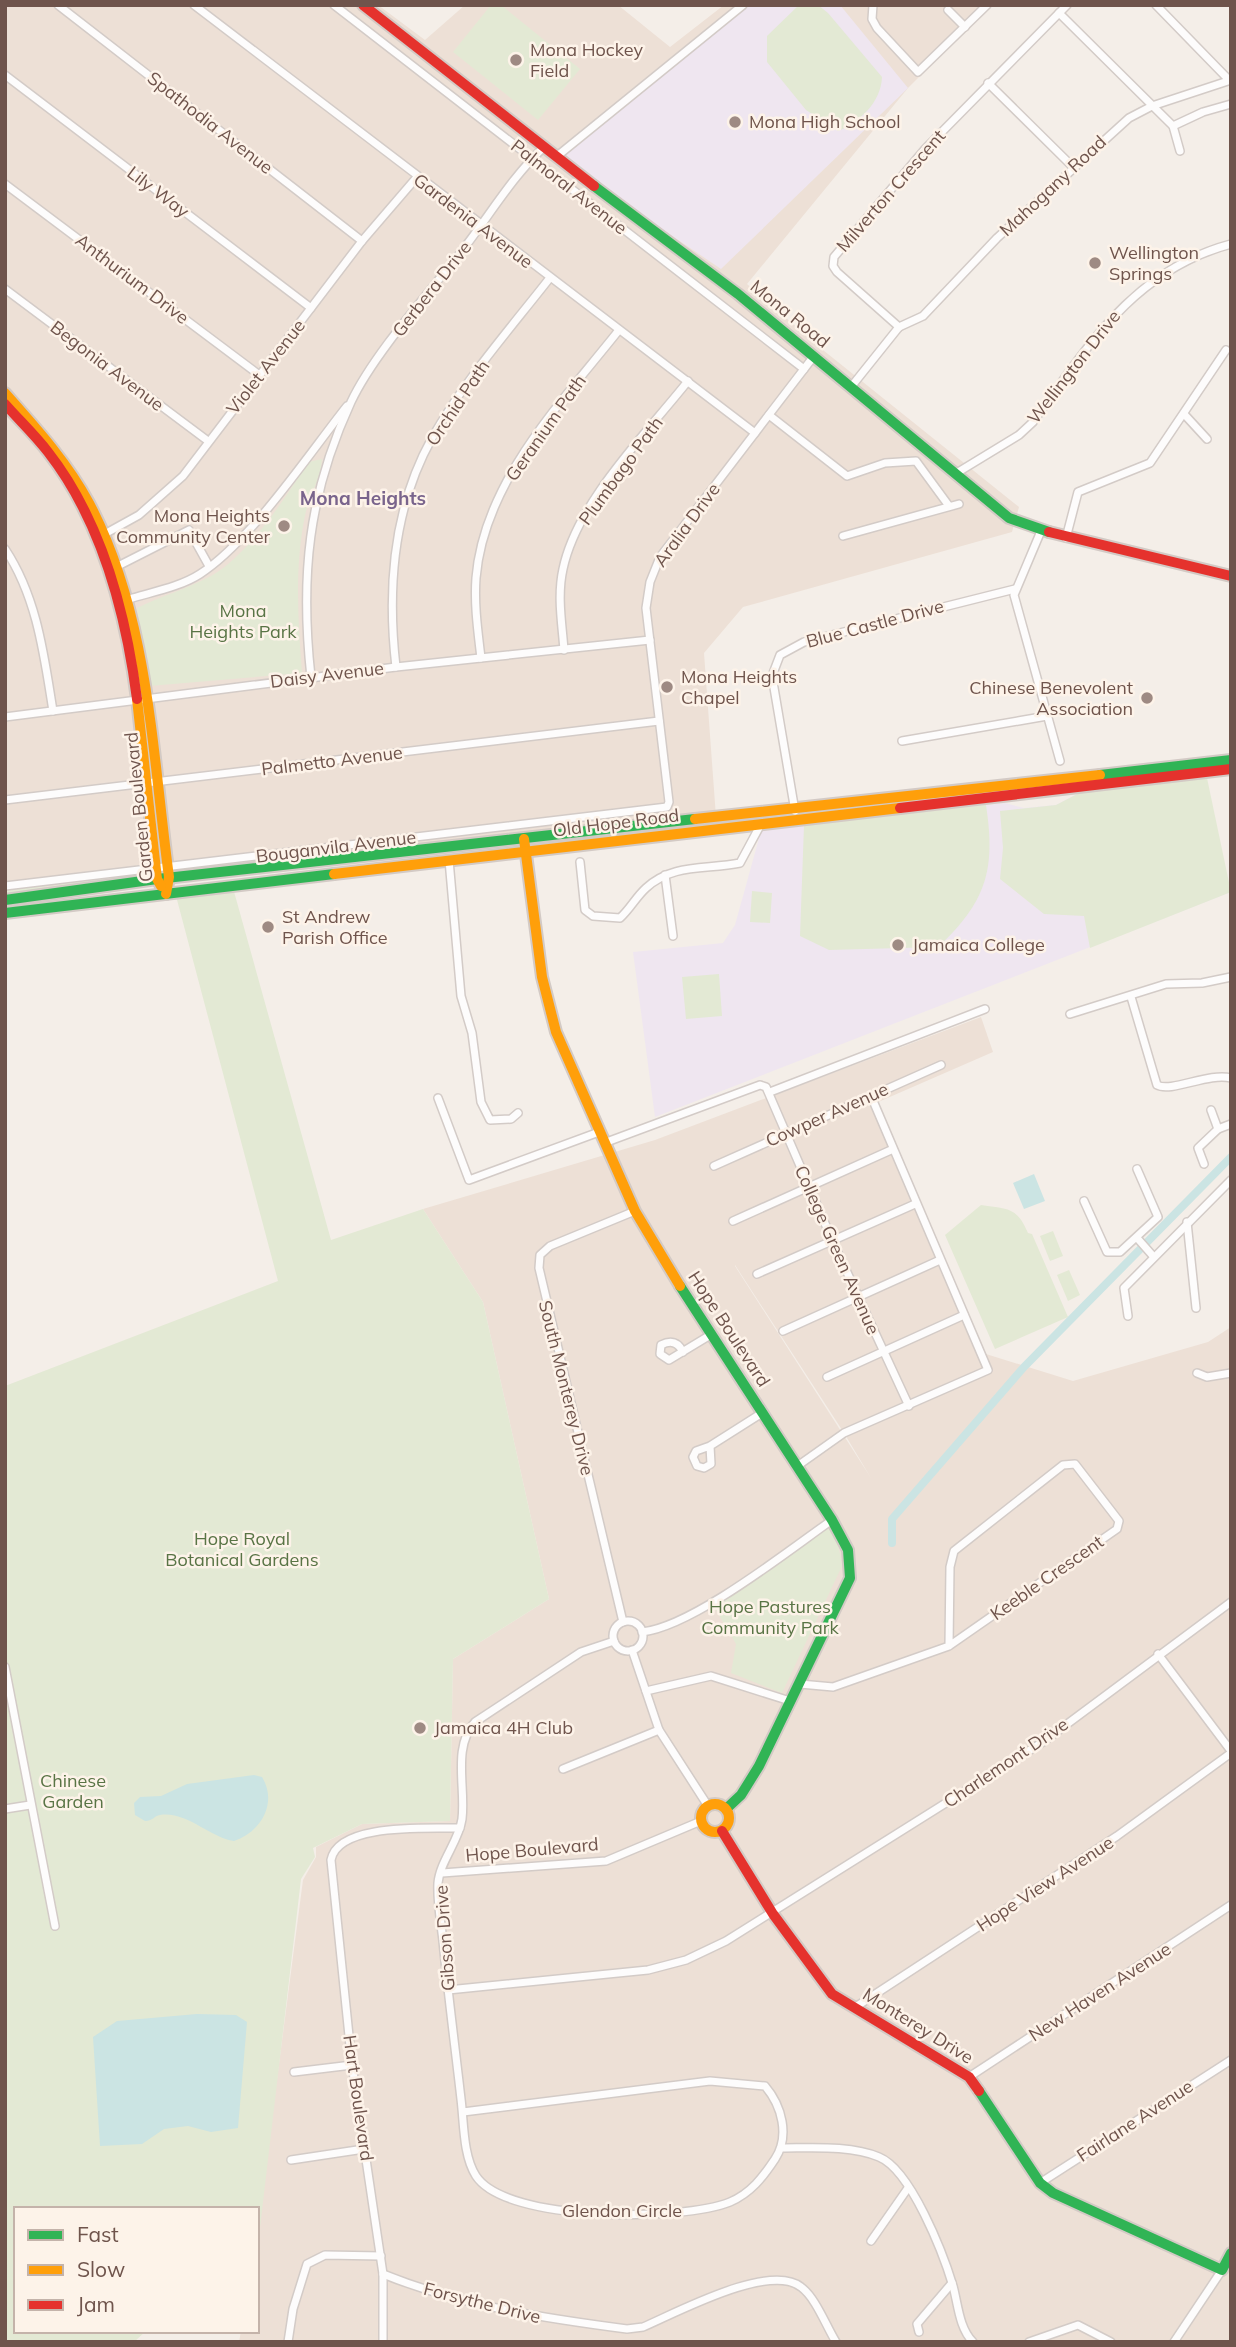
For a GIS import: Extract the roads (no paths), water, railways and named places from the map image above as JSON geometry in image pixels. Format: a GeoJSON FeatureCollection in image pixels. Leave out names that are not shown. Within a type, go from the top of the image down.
{"type":"FeatureCollection","features":[{"type":"Feature","properties":{"kind":"street","name":"Spathodia Avenue"},"geometry":{"type":"LineString","coordinates":[[58,5],[362,241]]}},
{"type":"Feature","properties":{"kind":"street","name":"Gardenia Avenue"},"geometry":{"type":"LineString","coordinates":[[194,5],[549,279],[755,433]]}},
{"type":"Feature","properties":{"kind":"street","name":"Palmoral Avenue"},"geometry":{"type":"LineString","coordinates":[[334,5],[804,369]]}},
{"type":"Feature","properties":{"kind":"street","name":"Mona Road"},"geometry":{"type":"LineString","coordinates":[[363,5],[543,148],[814,356],[1009,518],[1066,538],[1231,576]]}},
{"type":"Feature","properties":{"kind":"street"},"geometry":{"type":"LineString","coordinates":[[556,157],[743,5]]}},
{"type":"Feature","properties":{"kind":"street"},"geometry":{"type":"LineString","coordinates":[[873,5],[872,19],[877,28],[918,72],[987,5]]}},
{"type":"Feature","properties":{"kind":"street"},"geometry":{"type":"LineString","coordinates":[[1067,5],[988,83],[1073,167]]}},
{"type":"Feature","properties":{"kind":"street"},"geometry":{"type":"LineString","coordinates":[[1156,5],[1230,80]]}},
{"type":"Feature","properties":{"kind":"street"},"geometry":{"type":"LineString","coordinates":[[948,9],[965,27]]}},
{"type":"Feature","properties":{"kind":"street"},"geometry":{"type":"LineString","coordinates":[[1059,13],[1173,126],[1180,151]]}},
{"type":"Feature","properties":{"kind":"street","name":"Lily Way"},"geometry":{"type":"LineString","coordinates":[[5,75],[312,309]]}},
{"type":"Feature","properties":{"kind":"street","name":"Mahogany Road"},"geometry":{"type":"LineString","coordinates":[[899,327],[923,316],[997,238],[1109,133],[1152,106],[1230,80]]}},
{"type":"Feature","properties":{"kind":"street","name":"Milverton Crescent"},"geometry":{"type":"LineString","coordinates":[[899,327],[837,272],[833,266],[834,257],[925,149],[988,83]]}},
{"type":"Feature","properties":{"kind":"street"},"geometry":{"type":"LineString","coordinates":[[1173,126],[1203,112],[1231,104]]}},
{"type":"Feature","properties":{"kind":"street","name":"Gerbera Drive"},"geometry":{"type":"LineString","coordinates":[[129,599],[179,583],[209,566],[264,510],[352,400],[388,345],[543,148]]}},
{"type":"Feature","properties":{"kind":"street","name":"Violet Avenue"},"geometry":{"type":"LineString","coordinates":[[102,536],[139,515],[163,497],[312,309],[362,241],[417,177]]}},
{"type":"Feature","properties":{"kind":"street","name":"Anthurium Drive"},"geometry":{"type":"LineString","coordinates":[[5,184],[258,374]]}},
{"type":"Feature","properties":{"kind":"street","name":"Wellington Drive"},"geometry":{"type":"LineString","coordinates":[[955,474],[1019,435],[1033,422],[1102,328],[1128,300],[1179,263],[1231,244]]}},
{"type":"Feature","properties":{"kind":"street","name":"Orchid Path"},"geometry":{"type":"LineString","coordinates":[[396,667],[391,625],[392,579],[397,539],[412,484],[432,439],[451,409],[549,279]]}},
{"type":"Feature","properties":{"kind":"street","name":"Begonia Avenue"},"geometry":{"type":"LineString","coordinates":[[5,289],[208,442]]}},
{"type":"Feature","properties":{"kind":"street"},"geometry":{"type":"LineString","coordinates":[[851,387],[899,327]]}},
{"type":"Feature","properties":{"kind":"street","name":"Geranium Path"},"geometry":{"type":"LineString","coordinates":[[481,659],[476,578],[491,517],[508,480],[529,447],[619,330]]}},
{"type":"Feature","properties":{"kind":"street"},"geometry":{"type":"LineString","coordinates":[[1066,538],[1078,492],[1146,467],[1226,350]]}},
{"type":"Feature","properties":{"kind":"street","name":"Aralia Drive"},"geometry":{"type":"LineString","coordinates":[[667,807],[669,802],[647,593],[660,557],[814,356]]}},
{"type":"Feature","properties":{"kind":"street","name":"Plumbago Path"},"geometry":{"type":"LineString","coordinates":[[564,650],[560,596],[563,570],[578,528],[604,488],[688,381]]}},
{"type":"Feature","properties":{"kind":"street","name":"Garden Boulevard"},"geometry":{"type":"LineString","coordinates":[[5,393],[28,415],[72,470],[102,536],[120,602],[140,699]]}},
{"type":"Feature","properties":{"kind":"street","name":"Gerbera Drive"},"geometry":{"type":"LineString","coordinates":[[311,677],[304,614],[309,538],[321,488],[352,400]]}},
{"type":"Feature","properties":{"kind":"street","name":"Garden Boulevard"},"geometry":{"type":"LineString","coordinates":[[5,404],[44,445],[68,478],[118,566],[129,599],[166,894]]}},
{"type":"Feature","properties":{"kind":"street"},"geometry":{"type":"LineString","coordinates":[[1184,414],[1207,439]]}},
{"type":"Feature","properties":{"kind":"street"},"geometry":{"type":"LineString","coordinates":[[769,415],[847,476],[886,463],[916,461],[949,506]]}},
{"type":"Feature","properties":{"kind":"street"},"geometry":{"type":"LineString","coordinates":[[843,536],[959,504]]}},
{"type":"Feature","properties":{"kind":"street"},"geometry":{"type":"LineString","coordinates":[[118,566],[189,530],[209,566]]}},
{"type":"Feature","properties":{"kind":"street"},"geometry":{"type":"LineString","coordinates":[[1041,531],[1015,589],[1016,603],[1060,761]]}},
{"type":"Feature","properties":{"kind":"street"},"geometry":{"type":"LineString","coordinates":[[5,549],[15,564],[38,623],[53,711]]}},
{"type":"Feature","properties":{"kind":"street","name":"Blue Castle Drive"},"geometry":{"type":"LineString","coordinates":[[795,814],[772,676],[780,655],[794,645],[1015,589]]}},
{"type":"Feature","properties":{"kind":"street","name":"Daisy Avenue"},"geometry":{"type":"LineString","coordinates":[[5,717],[311,677],[650,640]]}},
{"type":"Feature","properties":{"kind":"street"},"geometry":{"type":"LineString","coordinates":[[902,741],[1047,716]]}},
{"type":"Feature","properties":{"kind":"street","name":"Palmetto Avenue"},"geometry":{"type":"LineString","coordinates":[[5,800],[659,721]]}},
{"type":"Feature","properties":{"kind":"street","name":"Old Hope Road"},"geometry":{"type":"LineString","coordinates":[[5,913],[762,823],[795,814],[1231,760]]}},
{"type":"Feature","properties":{"kind":"street","name":"Old Hope Road"},"geometry":{"type":"LineString","coordinates":[[5,900],[162,873],[795,814],[1231,769]]}},
{"type":"Feature","properties":{"kind":"street","name":"Bouganvila Avenue"},"geometry":{"type":"LineString","coordinates":[[5,886],[162,873],[667,807]]}},
{"type":"Feature","properties":{"kind":"street"},"geometry":{"type":"LineString","coordinates":[[580,862],[585,910],[593,916],[621,918],[644,890],[665,875],[680,869],[740,863],[762,823]]}},
{"type":"Feature","properties":{"kind":"street","name":"Hope Boulevard"},"geometry":{"type":"LineString","coordinates":[[524,839],[541,977],[556,1032],[601,1137],[635,1211],[832,1520],[848,1550],[850,1578],[759,1766],[741,1795],[726,1809]]}},
{"type":"Feature","properties":{"kind":"street"},"geometry":{"type":"LineString","coordinates":[[450,860],[461,996],[472,1033],[481,1102],[490,1120],[511,1119],[519,1113]]}},
{"type":"Feature","properties":{"kind":"street"},"geometry":{"type":"LineString","coordinates":[[665,875],[673,936]]}},
{"type":"Feature","properties":{"kind":"street"},"geometry":{"type":"LineString","coordinates":[[1070,1014],[1166,984],[1202,983],[1231,977]]}},
{"type":"Feature","properties":{"kind":"street"},"geometry":{"type":"LineString","coordinates":[[1131,997],[1157,1085],[1161,1088],[1192,1080],[1231,1078]]}},
{"type":"Feature","properties":{"kind":"street"},"geometry":{"type":"LineString","coordinates":[[438,1098],[469,1180],[760,1085],[770,1092],[985,1009]]}},
{"type":"Feature","properties":{"kind":"street","name":"Cowper Avenue"},"geometry":{"type":"LineString","coordinates":[[714,1166],[941,1065]]}},
{"type":"Feature","properties":{"kind":"street","name":"College Green Avenue"},"geometry":{"type":"LineString","coordinates":[[770,1092],[785,1134],[909,1406]]}},
{"type":"Feature","properties":{"kind":"street"},"geometry":{"type":"LineString","coordinates":[[796,1467],[844,1433],[988,1370],[891,1150],[871,1096]]}},
{"type":"Feature","properties":{"kind":"street"},"geometry":{"type":"LineString","coordinates":[[1211,1110],[1218,1129]]}},
{"type":"Feature","properties":{"kind":"street"},"geometry":{"type":"LineString","coordinates":[[1203,1164],[1198,1148],[1218,1129],[1231,1124]]}},
{"type":"Feature","properties":{"kind":"street"},"geometry":{"type":"LineString","coordinates":[[733,1221],[891,1150]]}},
{"type":"Feature","properties":{"kind":"street"},"geometry":{"type":"LineString","coordinates":[[1084,1201],[1107,1252],[1120,1252],[1138,1239],[1158,1217],[1137,1169]]}},
{"type":"Feature","properties":{"kind":"street"},"geometry":{"type":"LineString","coordinates":[[1128,1316],[1124,1287],[1231,1180]]}},
{"type":"Feature","properties":{"kind":"street"},"geometry":{"type":"LineString","coordinates":[[757,1274],[915,1204]]}},
{"type":"Feature","properties":{"kind":"street","name":"South Monterey Drive"},"geometry":{"type":"LineString","coordinates":[[623,1622],[539,1268],[540,1255],[551,1246],[635,1211]]}},
{"type":"Feature","properties":{"kind":"street"},"geometry":{"type":"LineString","coordinates":[[1187,1222],[1196,1308]]}},
{"type":"Feature","properties":{"kind":"street"},"geometry":{"type":"LineString","coordinates":[[1138,1239],[1153,1256]]}},
{"type":"Feature","properties":{"kind":"street"},"geometry":{"type":"LineString","coordinates":[[783,1331],[940,1260]]}},
{"type":"Feature","properties":{"kind":"street"},"geometry":{"type":"LineString","coordinates":[[827,1377],[964,1315]]}},
{"type":"Feature","properties":{"kind":"street"},"geometry":{"type":"LineString","coordinates":[[683,1352],[712,1334]]}},
{"type":"Feature","properties":{"kind":"street"},"geometry":{"type":"LineString","coordinates":[[1197,1373],[1207,1377],[1231,1373]]}},
{"type":"Feature","properties":{"kind":"street"},"geometry":{"type":"LineString","coordinates":[[710,1446],[762,1413]]}},
{"type":"Feature","properties":{"kind":"street","name":"Keeble Crescent"},"geometry":{"type":"LineString","coordinates":[[800,1684],[833,1687],[949,1646],[1118,1527],[1119,1521],[1075,1464],[1063,1465],[954,1550],[950,1567],[949,1646]]}},
{"type":"Feature","properties":{"kind":"street"},"geometry":{"type":"LineString","coordinates":[[642,1632],[655,1631],[685,1618],[832,1520]]}},
{"type":"Feature","properties":{"kind":"street","name":"Charlemont Drive"},"geometry":{"type":"LineString","coordinates":[[448,1990],[648,1970],[686,1960],[773,1914],[1043,1742],[1231,1602]]}},
{"type":"Feature","properties":{"kind":"street"},"geometry":{"type":"LineString","coordinates":[[623,1622],[637,1624],[642,1632],[642,1641],[632,1650],[620,1648],[614,1642],[614,1632],[623,1622]]}},
{"type":"Feature","properties":{"kind":"street","name":"Gibson Drive"},"geometry":{"type":"LineString","coordinates":[[463,2112],[438,1882],[460,1828],[463,1747],[469,1729],[581,1652],[614,1642]]}},
{"type":"Feature","properties":{"kind":"street"},"geometry":{"type":"LineString","coordinates":[[632,1650],[659,1730],[708,1806]]}},
{"type":"Feature","properties":{"kind":"street"},"geometry":{"type":"LineString","coordinates":[[1158,1654],[1231,1752]]}},
{"type":"Feature","properties":{"kind":"street"},"geometry":{"type":"LineString","coordinates":[[5,1667],[55,1926]]}},
{"type":"Feature","properties":{"kind":"street"},"geometry":{"type":"LineString","coordinates":[[646,1691],[711,1676],[790,1702]]}},
{"type":"Feature","properties":{"kind":"street"},"geometry":{"type":"LineString","coordinates":[[563,1769],[659,1730]]}},
{"type":"Feature","properties":{"kind":"street","name":"Hope View Avenue"},"geometry":{"type":"LineString","coordinates":[[854,2008],[1118,1836],[1231,1752]]}},
{"type":"Feature","properties":{"kind":"street"},"geometry":{"type":"LineString","coordinates":[[719,1804],[726,1809],[729,1821],[722,1831],[709,1831],[701,1822],[702,1812],[708,1806],[719,1804]]}},
{"type":"Feature","properties":{"kind":"street"},"geometry":{"type":"LineString","coordinates":[[5,1809],[30,1805]]}},
{"type":"Feature","properties":{"kind":"street","name":"Hope Boulevard"},"geometry":{"type":"LineString","coordinates":[[442,1873],[606,1861],[701,1822]]}},
{"type":"Feature","properties":{"kind":"street","name":"Hart Boulevard"},"geometry":{"type":"LineString","coordinates":[[383,2342],[383,2274],[352,2065],[332,1853],[340,1844],[376,1831],[460,1828]]}},
{"type":"Feature","properties":{"kind":"street","name":"Monterey Drive"},"geometry":{"type":"LineString","coordinates":[[722,1831],[773,1914],[832,1994],[937,2055],[969,2077],[1040,2183],[1053,2193],[1222,2270]]}},
{"type":"Feature","properties":{"kind":"street","name":"New Haven Avenue"},"geometry":{"type":"LineString","coordinates":[[969,2077],[1231,1905]]}},
{"type":"Feature","properties":{"kind":"street","name":"Fairlane Avenue"},"geometry":{"type":"LineString","coordinates":[[1040,2183],[1231,2060]]}},
{"type":"Feature","properties":{"kind":"street"},"geometry":{"type":"LineString","coordinates":[[294,2072],[352,2065]]}},
{"type":"Feature","properties":{"kind":"street"},"geometry":{"type":"LineString","coordinates":[[463,2112],[710,2081],[765,2086],[779,2107],[782,2148],[841,2150],[875,2155],[886,2160],[908,2188],[929,2226],[952,2283],[963,2328],[972,2342]]}},
{"type":"Feature","properties":{"kind":"street","name":"Glendon Circle"},"geometry":{"type":"LineString","coordinates":[[463,2112],[468,2156],[476,2176],[488,2189],[514,2202],[559,2213],[688,2212],[730,2202],[759,2183],[782,2148]]}},
{"type":"Feature","properties":{"kind":"street"},"geometry":{"type":"LineString","coordinates":[[291,2160],[364,2149]]}},
{"type":"Feature","properties":{"kind":"street"},"geometry":{"type":"LineString","coordinates":[[870,2241],[908,2188]]}},
{"type":"Feature","properties":{"kind":"street"},"geometry":{"type":"LineString","coordinates":[[1174,2342],[1231,2253]]}},
{"type":"Feature","properties":{"kind":"street"},"geometry":{"type":"LineString","coordinates":[[288,2342],[307,2263],[325,2255],[381,2256]]}},
{"type":"Feature","properties":{"kind":"street","name":"Forsythe Drive"},"geometry":{"type":"LineString","coordinates":[[383,2274],[418,2288],[515,2314],[627,2329],[643,2326],[745,2283],[784,2281],[804,2288],[836,2342]]}},
{"type":"Feature","properties":{"kind":"street"},"geometry":{"type":"LineString","coordinates":[[919,2332],[917,2324],[952,2283]]}},
{"type":"Feature","properties":{"kind":"street"},"geometry":{"type":"LineString","coordinates":[[1029,2342],[1078,2325],[1111,2342]]}},
{"type":"Feature","properties":{"kind":"water"},"geometry":{"type":"Polygon","coordinates":[[[1034,1174],[1045,1201],[1024,1209],[1013,1183],[1034,1174]]]}},
{"type":"Feature","properties":{"kind":"water"},"geometry":{"type":"Polygon","coordinates":[[[254,1775],[262,1777],[268,1797],[267,1806],[259,1824],[244,1837],[234,1841],[180,1817],[160,1815],[145,1821],[135,1815],[134,1803],[140,1797],[161,1796],[187,1784],[254,1775]]]}},
{"type":"Feature","properties":{"kind":"water"},"geometry":{"type":"Polygon","coordinates":[[[197,2014],[236,2015],[247,2022],[238,2128],[211,2132],[188,2126],[164,2129],[142,2144],[100,2146],[93,2037],[117,2021],[197,2014]]]}},
{"type":"Feature","properties":{"kind":"waterway"},"geometry":{"type":"LineString","coordinates":[[892,1543],[892,1519],[1024,1367],[1231,1157]]}},
{"type":"Feature","properties":{"kind":"place","name":"Mona Hockey Field"},"geometry":{"type":"Point","coordinates":[516,60]}},
{"type":"Feature","properties":{"kind":"place","name":"Mona High School"},"geometry":{"type":"Point","coordinates":[735,122]}},
{"type":"Feature","properties":{"kind":"place","name":"Wellington Springs"},"geometry":{"type":"Point","coordinates":[1095,263]}},
{"type":"Feature","properties":{"kind":"place","name":"Mona Heights Community Center"},"geometry":{"type":"Point","coordinates":[284,526]}},
{"type":"Feature","properties":{"kind":"place","name":"Mona Heights Chapel"},"geometry":{"type":"Point","coordinates":[667,687]}},
{"type":"Feature","properties":{"kind":"place","name":"Chinese Benevolent Association"},"geometry":{"type":"Point","coordinates":[1147,698]}},
{"type":"Feature","properties":{"kind":"place","name":"St Andrew Parish Office"},"geometry":{"type":"Point","coordinates":[268,927]}},
{"type":"Feature","properties":{"kind":"place","name":"Jamaica College"},"geometry":{"type":"Point","coordinates":[898,945]}},
{"type":"Feature","properties":{"kind":"place","name":"Jamaica 4H Club"},"geometry":{"type":"Point","coordinates":[420,1728]}},
{"type":"Feature","properties":{"kind":"district","name":"Mona Heights"},"geometry":{"type":"Point","coordinates":[363,498]}},
{"type":"Feature","properties":{"kind":"park label","name":"Mona Heights Park"},"geometry":{"type":"Point","coordinates":[243,621]}},
{"type":"Feature","properties":{"kind":"park label","name":"Hope Royal Botanical Gardens"},"geometry":{"type":"Point","coordinates":[242,1549]}},
{"type":"Feature","properties":{"kind":"park label","name":"Hope Pastures Community Park"},"geometry":{"type":"Point","coordinates":[770,1617]}},
{"type":"Feature","properties":{"kind":"park label","name":"Chinese Garden"},"geometry":{"type":"Point","coordinates":[73,1791]}}]}
